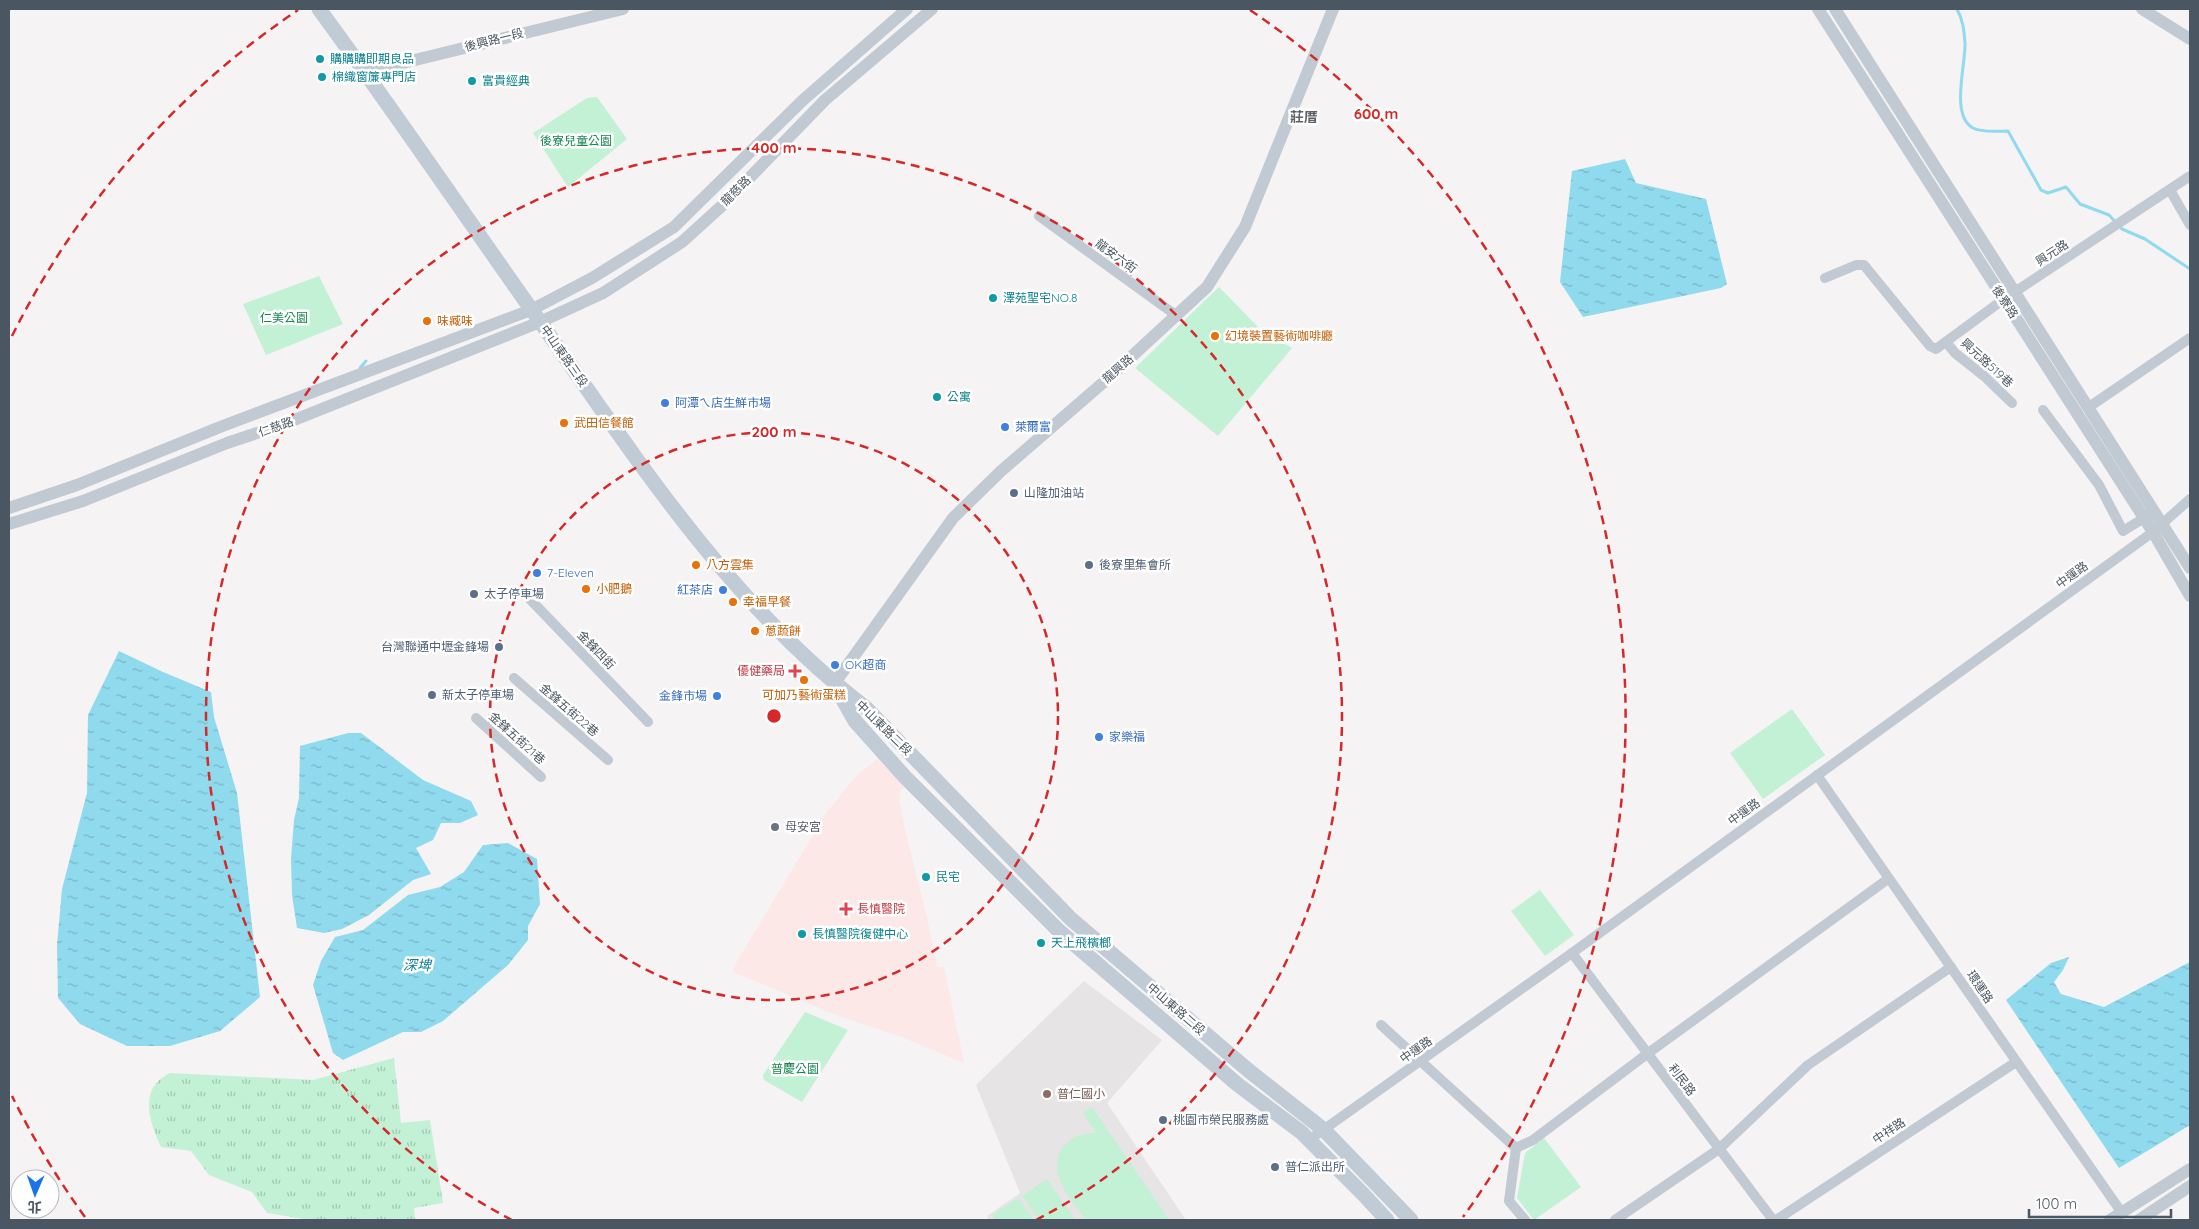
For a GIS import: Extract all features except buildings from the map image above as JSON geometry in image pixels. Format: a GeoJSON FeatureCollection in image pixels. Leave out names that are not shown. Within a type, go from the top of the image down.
{"type":"FeatureCollection","features":[{"type":"Feature","properties":{"kind":"main road","name":"中山東路三段"},"geometry":{"type":"LineString","coordinates":[[319,9],[366,72],[535,316],[694,536],[753,603],[834,684]]}},
{"type":"Feature","properties":{"kind":"main road","name":"中山東路二段"},"geometry":{"type":"LineString","coordinates":[[834,684],[866,708],[1071,919],[1248,1070],[1324,1130],[1376,1182],[1410,1220]]}},
{"type":"Feature","properties":{"kind":"main road","name":"中山東路二段"},"geometry":{"type":"LineString","coordinates":[[834,684],[855,721],[905,778],[1059,932],[1237,1084],[1309,1140],[1387,1220]]}},
{"type":"Feature","properties":{"kind":"street","name":"後興路一段"},"geometry":{"type":"LineString","coordinates":[[366,72],[623,9]]}},
{"type":"Feature","properties":{"kind":"street","name":"龍慈路"},"geometry":{"type":"LineString","coordinates":[[535,316],[674,227],[802,101],[907,9]]}},
{"type":"Feature","properties":{"kind":"street","name":"龍慈路"},"geometry":{"type":"LineString","coordinates":[[535,316],[603,293],[682,242],[725,203],[825,100],[932,9]]}},
{"type":"Feature","properties":{"kind":"street","name":"龍興路"},"geometry":{"type":"LineString","coordinates":[[834,684],[953,518],[1000,472],[1177,316],[1207,287],[1245,228],[1333,9]]}},
{"type":"Feature","properties":{"kind":"street","name":"後寮路"},"geometry":{"type":"LineString","coordinates":[[1818,9],[2153,532],[2190,596]]}},
{"type":"Feature","properties":{"kind":"street","name":"後寮路"},"geometry":{"type":"LineString","coordinates":[[1835,9],[2164,524],[2190,568]]}},
{"type":"Feature","properties":{"kind":"street"},"geometry":{"type":"LineString","coordinates":[[2142,9],[2190,39]]}},
{"type":"Feature","properties":{"kind":"street","name":"興元路"},"geometry":{"type":"LineString","coordinates":[[1825,278],[1856,265],[1864,265],[1930,346],[1936,349],[2004,299],[2190,176]]}},
{"type":"Feature","properties":{"kind":"street"},"geometry":{"type":"LineString","coordinates":[[712,188],[725,203]]}},
{"type":"Feature","properties":{"kind":"street"},"geometry":{"type":"LineString","coordinates":[[2170,190],[2190,225]]}},
{"type":"Feature","properties":{"kind":"street","name":"龍安六街"},"geometry":{"type":"LineString","coordinates":[[1039,216],[1177,316]]}},
{"type":"Feature","properties":{"kind":"street","name":"仁慈路"},"geometry":{"type":"LineString","coordinates":[[9,508],[77,485],[220,427],[375,370],[535,316]]}},
{"type":"Feature","properties":{"kind":"street","name":"仁慈路"},"geometry":{"type":"LineString","coordinates":[[9,524],[83,501],[383,385],[535,316]]}},
{"type":"Feature","properties":{"kind":"street"},"geometry":{"type":"LineString","coordinates":[[2089,407],[2190,338]]}},
{"type":"Feature","properties":{"kind":"street","name":"興元路519巷"},"geometry":{"type":"LineString","coordinates":[[1946,342],[1955,353],[2012,402]]}},
{"type":"Feature","properties":{"kind":"street"},"geometry":{"type":"LineString","coordinates":[[375,370],[383,385]]}},
{"type":"Feature","properties":{"kind":"street"},"geometry":{"type":"LineString","coordinates":[[2043,410],[2099,485],[2122,531],[2155,511]]}},
{"type":"Feature","properties":{"kind":"street","name":"中運路"},"geometry":{"type":"LineString","coordinates":[[1309,1140],[1572,953],[2164,524],[2190,499]]}},
{"type":"Feature","properties":{"kind":"street","name":"金鋒四街"},"geometry":{"type":"LineString","coordinates":[[526,595],[648,722]]}},
{"type":"Feature","properties":{"kind":"street","name":"金鋒五街22巷"},"geometry":{"type":"LineString","coordinates":[[514,678],[608,760]]}},
{"type":"Feature","properties":{"kind":"street","name":"金鋒五街21巷"},"geometry":{"type":"LineString","coordinates":[[476,718],[541,777]]}},
{"type":"Feature","properties":{"kind":"street","name":"環運路"},"geometry":{"type":"LineString","coordinates":[[1817,775],[2122,1213]]}},
{"type":"Feature","properties":{"kind":"street"},"geometry":{"type":"LineString","coordinates":[[1516,1148],[1533,1140],[1647,1054],[1888,879]]}},
{"type":"Feature","properties":{"kind":"street","name":"利民路"},"geometry":{"type":"LineString","coordinates":[[1572,953],[1719,1149],[1775,1220]]}},
{"type":"Feature","properties":{"kind":"street"},"geometry":{"type":"LineString","coordinates":[[1615,1220],[1719,1149],[1808,1064],[1952,967]]}},
{"type":"Feature","properties":{"kind":"street"},"geometry":{"type":"LineString","coordinates":[[1381,1025],[1516,1148]]}},
{"type":"Feature","properties":{"kind":"street","name":"中祥路"},"geometry":{"type":"LineString","coordinates":[[1775,1220],[2016,1062]]}},
{"type":"Feature","properties":{"kind":"street"},"geometry":{"type":"LineString","coordinates":[[1516,1148],[1509,1201],[1525,1220]]}},
{"type":"Feature","properties":{"kind":"street"},"geometry":{"type":"LineString","coordinates":[[2110,1220],[2190,1168]]}},
{"type":"Feature","properties":{"kind":"street"},"geometry":{"type":"LineString","coordinates":[[2139,1220],[2190,1186]]}},
{"type":"Feature","properties":{"kind":"shaded area","name":"長慎醫院"},"geometry":{"type":"Polygon","coordinates":[[[878,759],[904,787],[900,791],[899,799],[905,830],[937,967],[944,967],[964,1063],[902,1037],[836,1015],[734,972],[733,968],[827,812],[857,775],[878,759]]]}},
{"type":"Feature","properties":{"kind":"shaded area","name":"普仁國小"},"geometry":{"type":"Polygon","coordinates":[[[1084,981],[1162,1040],[1107,1103],[1186,1220],[989,1220],[987,1216],[1020,1193],[976,1085],[1084,981]]]}},
{"type":"Feature","properties":{"kind":"green space","name":"後寮兒童公園"},"geometry":{"type":"Polygon","coordinates":[[[597,97],[627,139],[568,187],[533,133],[587,98],[597,97]]]}},
{"type":"Feature","properties":{"kind":"green space","name":"仁美公園"},"geometry":{"type":"Polygon","coordinates":[[[319,276],[343,324],[266,355],[243,304],[319,276]]]}},
{"type":"Feature","properties":{"kind":"green space"},"geometry":{"type":"Polygon","coordinates":[[[1219,287],[1262,331],[1292,348],[1218,436],[1135,368],[1219,287]]]}},
{"type":"Feature","properties":{"kind":"green space"},"geometry":{"type":"Polygon","coordinates":[[[1792,709],[1825,755],[1763,799],[1730,753],[1792,709]]]}},
{"type":"Feature","properties":{"kind":"green space"},"geometry":{"type":"Polygon","coordinates":[[[1540,890],[1574,935],[1545,956],[1511,911],[1540,890]]]}},
{"type":"Feature","properties":{"kind":"green space","name":"普慶公園"},"geometry":{"type":"Polygon","coordinates":[[[805,1012],[848,1030],[802,1102],[764,1080],[763,1075],[805,1012]]]}},
{"type":"Feature","properties":{"kind":"green space"},"geometry":{"type":"Polygon","coordinates":[[[394,1058],[401,1123],[430,1120],[443,1203],[414,1208],[415,1220],[310,1220],[267,1213],[252,1192],[209,1175],[191,1151],[161,1147],[150,1116],[150,1096],[153,1087],[160,1079],[170,1073],[313,1080],[394,1058]]]}},
{"type":"Feature","properties":{"kind":"green space"},"geometry":{"type":"Polygon","coordinates":[[[1092,1107],[1169,1220],[1086,1220],[1067,1194],[1059,1177],[1058,1159],[1065,1144],[1071,1139],[1087,1133],[1096,1133],[1083,1113],[1092,1107]]]}},
{"type":"Feature","properties":{"kind":"green space"},"geometry":{"type":"Polygon","coordinates":[[[1544,1138],[1581,1187],[1534,1220],[1517,1198],[1525,1153],[1544,1138]]]}},
{"type":"Feature","properties":{"kind":"green space"},"geometry":{"type":"Polygon","coordinates":[[[1047,1179],[1075,1220],[1039,1220],[1022,1196],[1047,1179]]]}},
{"type":"Feature","properties":{"kind":"green space"},"geometry":{"type":"Polygon","coordinates":[[[1018,1198],[1034,1220],[996,1220],[992,1215],[1018,1198]]]}},
{"type":"Feature","properties":{"kind":"water"},"geometry":{"type":"Polygon","coordinates":[[[1625,159],[1636,183],[1706,199],[1727,284],[1721,288],[1583,317],[1560,282],[1572,171],[1625,159]]]}},
{"type":"Feature","properties":{"kind":"water"},"geometry":{"type":"Polygon","coordinates":[[[119,651],[211,692],[214,717],[237,793],[260,997],[220,1031],[170,1046],[127,1046],[80,1024],[58,998],[57,945],[62,889],[87,793],[88,715],[119,651]]]}},
{"type":"Feature","properties":{"kind":"water"},"geometry":{"type":"Polygon","coordinates":[[[348,733],[361,733],[423,780],[471,801],[478,815],[460,823],[441,823],[433,840],[416,848],[431,874],[413,880],[369,915],[342,929],[324,933],[297,928],[292,895],[291,859],[294,820],[299,798],[300,746],[348,733]]]}},
{"type":"Feature","properties":{"kind":"water","name":"深埤"},"geometry":{"type":"Polygon","coordinates":[[[508,843],[537,859],[540,904],[528,926],[528,940],[508,965],[443,1021],[421,1032],[403,1032],[343,1060],[333,1053],[313,985],[321,961],[335,937],[363,930],[408,895],[440,887],[464,872],[483,845],[508,843]]]}},
{"type":"Feature","properties":{"kind":"water"},"geometry":{"type":"Polygon","coordinates":[[[2069,957],[2063,970],[2054,982],[2061,994],[2104,1007],[2190,962],[2190,1125],[2119,1168],[2006,1000],[2051,963],[2069,957]]]}},
{"type":"Feature","properties":{"kind":"waterway"},"geometry":{"type":"LineString","coordinates":[[1957,9],[1963,25],[1965,43],[1961,101],[1962,113],[1966,122],[1973,128],[1981,131],[2008,131],[2041,190],[2048,193],[2066,187],[2080,204],[2109,215],[2122,229],[2145,239],[2190,269]]}},
{"type":"Feature","properties":{"kind":"waterway"},"geometry":{"type":"LineString","coordinates":[[360,368],[366,361]]}},
{"type":"Feature","properties":{"kind":"place","name":"購購購即期良品"},"geometry":{"type":"Point","coordinates":[320,59]}},
{"type":"Feature","properties":{"kind":"place","name":"棉織窗簾專門店"},"geometry":{"type":"Point","coordinates":[322,77]}},
{"type":"Feature","properties":{"kind":"place","name":"富貴經典"},"geometry":{"type":"Point","coordinates":[472,81]}},
{"type":"Feature","properties":{"kind":"place","name":"澤苑聖宅NO.8"},"geometry":{"type":"Point","coordinates":[993,298]}},
{"type":"Feature","properties":{"kind":"place","name":"味臧味"},"geometry":{"type":"Point","coordinates":[427,321]}},
{"type":"Feature","properties":{"kind":"place","name":"幻境裝置藝術咖啡廳"},"geometry":{"type":"Point","coordinates":[1215,336]}},
{"type":"Feature","properties":{"kind":"place","name":"公寓"},"geometry":{"type":"Point","coordinates":[937,397]}},
{"type":"Feature","properties":{"kind":"place","name":"阿潭ㄟ店生鮮市場"},"geometry":{"type":"Point","coordinates":[665,403]}},
{"type":"Feature","properties":{"kind":"place","name":"武田信餐館"},"geometry":{"type":"Point","coordinates":[564,423]}},
{"type":"Feature","properties":{"kind":"place","name":"萊爾富"},"geometry":{"type":"Point","coordinates":[1005,427]}},
{"type":"Feature","properties":{"kind":"place","name":"山隆加油站"},"geometry":{"type":"Point","coordinates":[1014,493]}},
{"type":"Feature","properties":{"kind":"place","name":"八方雲集"},"geometry":{"type":"Point","coordinates":[696,565]}},
{"type":"Feature","properties":{"kind":"place","name":"後寮里集會所"},"geometry":{"type":"Point","coordinates":[1089,565]}},
{"type":"Feature","properties":{"kind":"place","name":"7-Eleven"},"geometry":{"type":"Point","coordinates":[537,573]}},
{"type":"Feature","properties":{"kind":"place","name":"小肥鵝"},"geometry":{"type":"Point","coordinates":[586,589]}},
{"type":"Feature","properties":{"kind":"place","name":"紅茶店"},"geometry":{"type":"Point","coordinates":[723,590]}},
{"type":"Feature","properties":{"kind":"place","name":"太子停車場"},"geometry":{"type":"Point","coordinates":[474,594]}},
{"type":"Feature","properties":{"kind":"place","name":"幸福早餐"},"geometry":{"type":"Point","coordinates":[733,602]}},
{"type":"Feature","properties":{"kind":"place","name":"蔥蔬餅"},"geometry":{"type":"Point","coordinates":[755,631]}},
{"type":"Feature","properties":{"kind":"place","name":"台灣聯通中壢金鋒場"},"geometry":{"type":"Point","coordinates":[499,647]}},
{"type":"Feature","properties":{"kind":"place","name":"OK超商"},"geometry":{"type":"Point","coordinates":[835,665]}},
{"type":"Feature","properties":{"kind":"place","name":"優健藥局"},"geometry":{"type":"Point","coordinates":[795,671]}},
{"type":"Feature","properties":{"kind":"place","name":"可加乃藝術蛋糕"},"geometry":{"type":"Point","coordinates":[804,680]}},
{"type":"Feature","properties":{"kind":"place","name":"新太子停車場"},"geometry":{"type":"Point","coordinates":[432,695]}},
{"type":"Feature","properties":{"kind":"place","name":"金鋒市場"},"geometry":{"type":"Point","coordinates":[717,696]}},
{"type":"Feature","properties":{"kind":"place","name":"家樂福"},"geometry":{"type":"Point","coordinates":[1099,737]}},
{"type":"Feature","properties":{"kind":"place","name":"母安宮"},"geometry":{"type":"Point","coordinates":[775,827]}},
{"type":"Feature","properties":{"kind":"place","name":"民宅"},"geometry":{"type":"Point","coordinates":[926,877]}},
{"type":"Feature","properties":{"kind":"place","name":"長慎醫院"},"geometry":{"type":"Point","coordinates":[846,909]}},
{"type":"Feature","properties":{"kind":"place","name":"長慎醫院復健中心"},"geometry":{"type":"Point","coordinates":[802,934]}},
{"type":"Feature","properties":{"kind":"place","name":"天上飛檳榔"},"geometry":{"type":"Point","coordinates":[1041,943]}},
{"type":"Feature","properties":{"kind":"place","name":"普仁國小"},"geometry":{"type":"Point","coordinates":[1047,1094]}},
{"type":"Feature","properties":{"kind":"place","name":"桃園市榮民服務處"},"geometry":{"type":"Point","coordinates":[1163,1120]}},
{"type":"Feature","properties":{"kind":"place","name":"普仁派出所"},"geometry":{"type":"Point","coordinates":[1275,1167]}},
{"type":"Feature","properties":{"kind":"district","name":"莊厝"},"geometry":{"type":"Point","coordinates":[1304,117]}}]}
